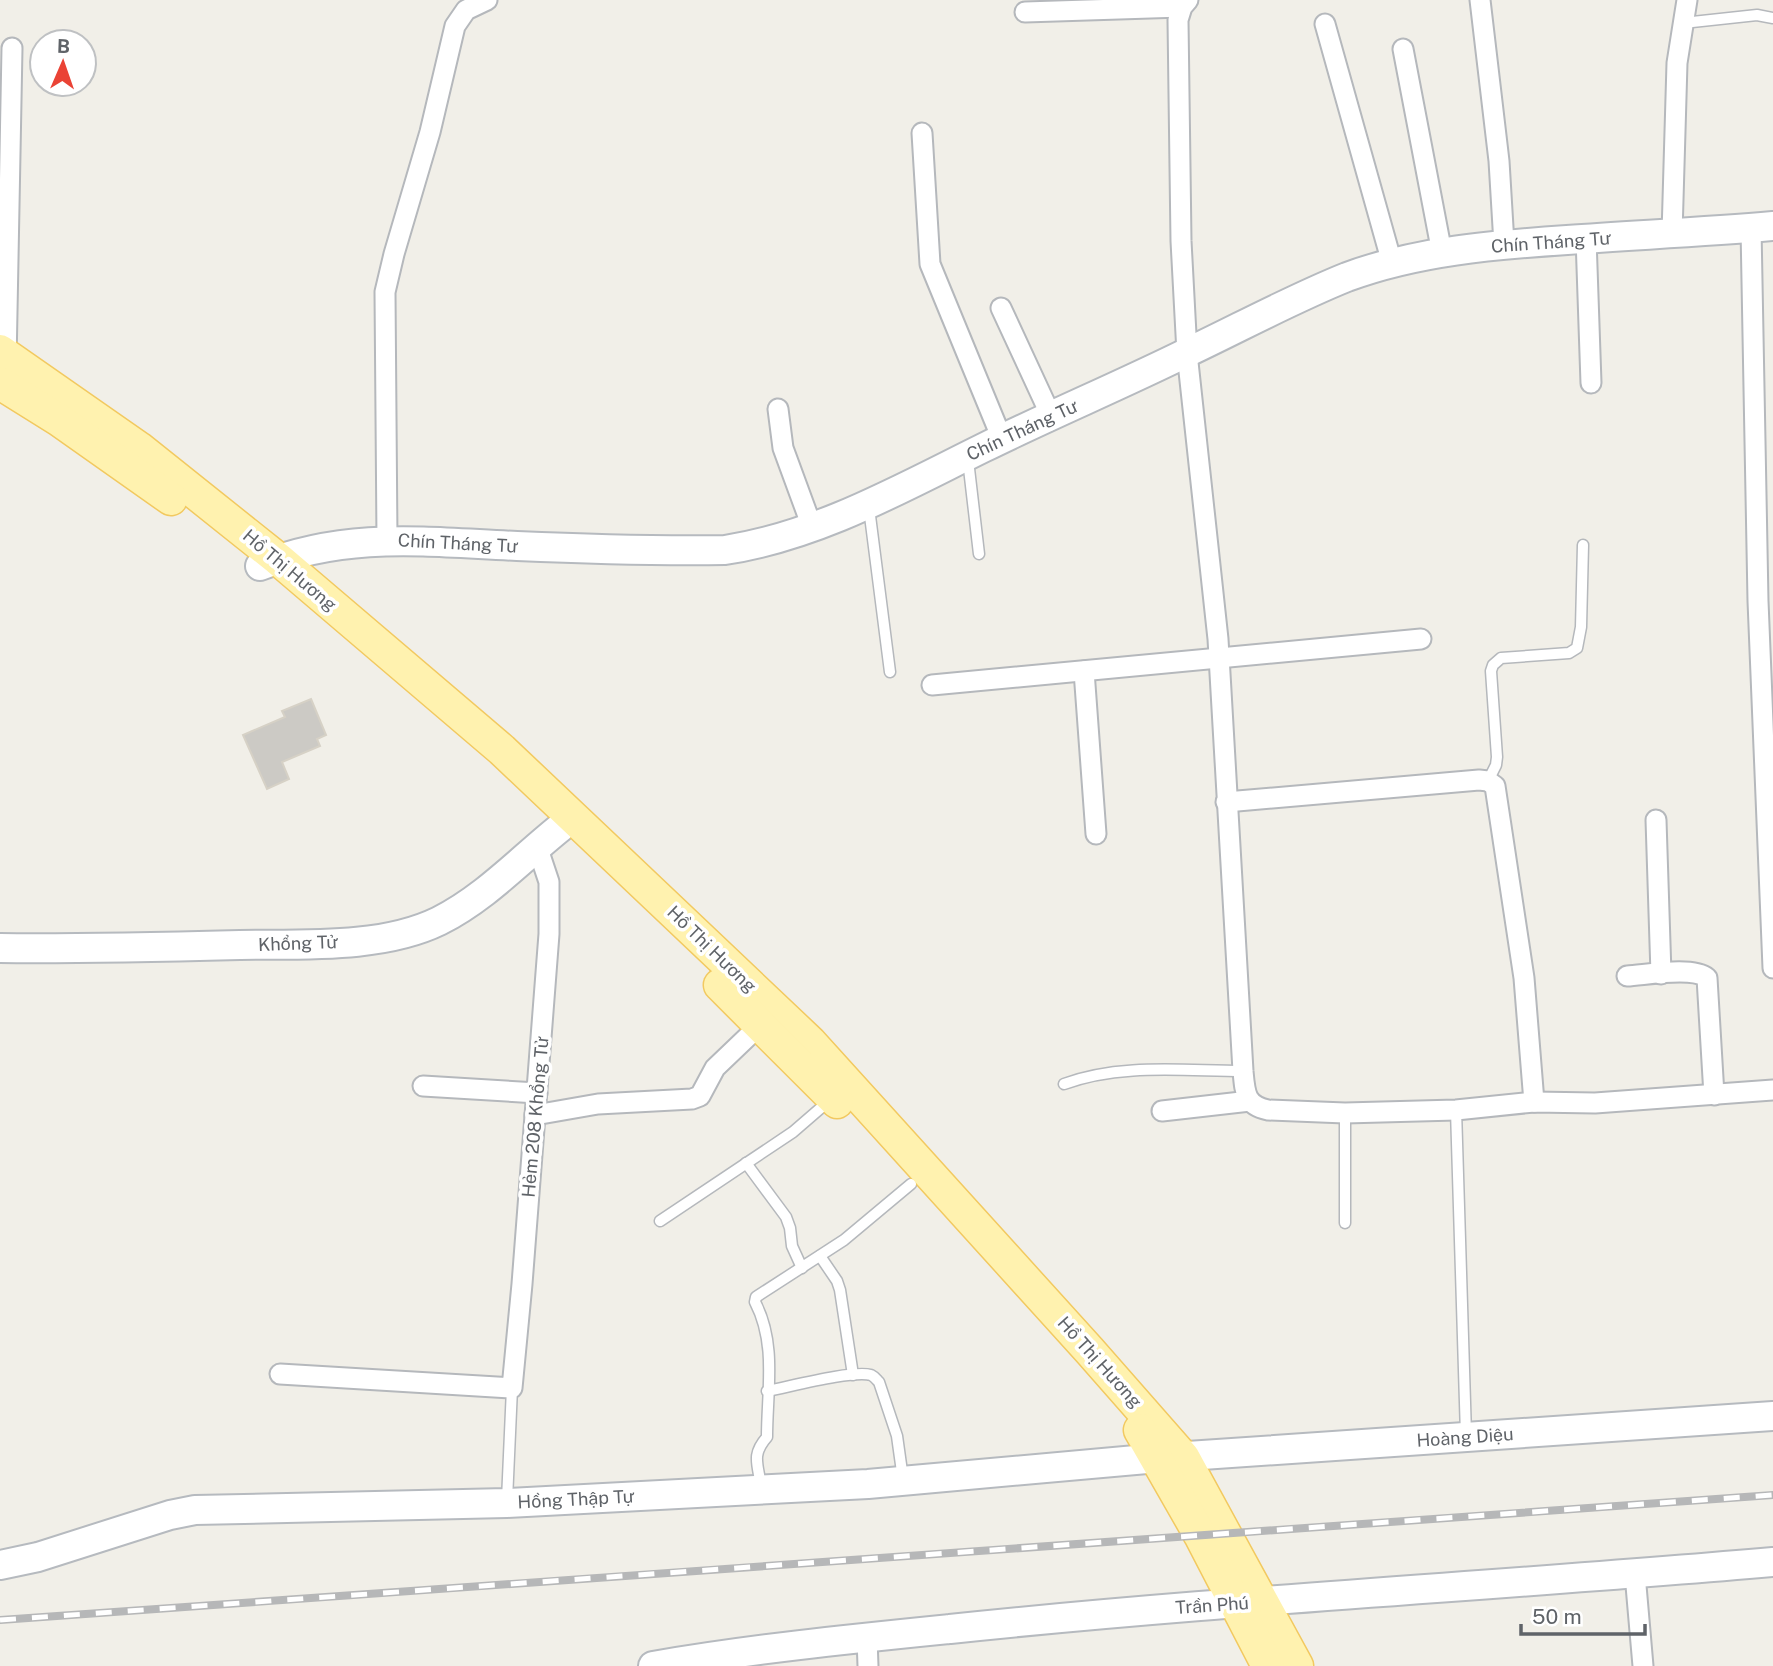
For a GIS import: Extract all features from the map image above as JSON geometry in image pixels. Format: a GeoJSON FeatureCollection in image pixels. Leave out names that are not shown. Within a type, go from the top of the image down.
{"type":"FeatureCollection","features":[{"type":"Feature","properties":{"kind":"main road","name":"Hồ Thị Hương"},"geometry":{"type":"LineString","coordinates":[[3,368],[124,465],[269,562],[502,750],[810,1042],[1080,1339],[1170,1458],[1249,1602],[1297,1666]]}},
{"type":"Feature","properties":{"kind":"main road","name":"Hồ Thị Hương"},"geometry":{"type":"LineString","coordinates":[[269,562],[549,837],[761,1025],[834,1098],[911,1184],[1123,1409],[1147,1439],[1170,1458]]}},
{"type":"Feature","properties":{"kind":"main road","name":"Hồ Thị Hương"},"geometry":{"type":"LineString","coordinates":[[1249,1602],[1268,1666]]}},
{"type":"Feature","properties":{"kind":"street"},"geometry":{"type":"LineString","coordinates":[[387,540],[385,292],[430,132],[459,0]]}},
{"type":"Feature","properties":{"kind":"street"},"geometry":{"type":"LineString","coordinates":[[455,26],[466,10],[487,0]]}},
{"type":"Feature","properties":{"kind":"street"},"geometry":{"type":"LineString","coordinates":[[1480,0],[1499,161],[1504,244]]}},
{"type":"Feature","properties":{"kind":"street"},"geometry":{"type":"LineString","coordinates":[[1672,234],[1677,62],[1686,0]]}},
{"type":"Feature","properties":{"kind":"street"},"geometry":{"type":"LineString","coordinates":[[1025,12],[1185,3],[1178,20],[1180,199],[1187,353],[1220,658],[1226,802],[1245,1091],[1250,1101],[1257,1107],[1268,1110],[1345,1113],[1456,1110],[1534,1102],[1595,1103],[1773,1090]]}},
{"type":"Feature","properties":{"kind":"street"},"geometry":{"type":"LineString","coordinates":[[1325,24],[1392,263]]}},
{"type":"Feature","properties":{"kind":"street"},"geometry":{"type":"LineString","coordinates":[[3,368],[10,238],[12,48]]}},
{"type":"Feature","properties":{"kind":"street"},"geometry":{"type":"LineString","coordinates":[[1403,48],[1442,253]]}},
{"type":"Feature","properties":{"kind":"street"},"geometry":{"type":"LineString","coordinates":[[922,133],[930,264],[1002,439]]}},
{"type":"Feature","properties":{"kind":"street"},"geometry":{"type":"LineString","coordinates":[[1762,227],[1757,587],[1773,968]]}},
{"type":"Feature","properties":{"kind":"street","name":"Chín Tháng Tư"},"geometry":{"type":"LineString","coordinates":[[269,562],[315,548],[387,540],[597,549],[724,550],[753,545],[812,527],[868,504],[1306,295],[1392,263],[1504,244],[1762,227]]}},
{"type":"Feature","properties":{"kind":"street"},"geometry":{"type":"LineString","coordinates":[[1586,238],[1591,383]]}},
{"type":"Feature","properties":{"kind":"street"},"geometry":{"type":"LineString","coordinates":[[1001,308],[1051,416]]}},
{"type":"Feature","properties":{"kind":"street"},"geometry":{"type":"LineString","coordinates":[[778,409],[783,448],[812,527]]}},
{"type":"Feature","properties":{"kind":"street"},"geometry":{"type":"LineString","coordinates":[[932,685],[1421,639]]}},
{"type":"Feature","properties":{"kind":"street"},"geometry":{"type":"LineString","coordinates":[[1084,671],[1096,834]]}},
{"type":"Feature","properties":{"kind":"street"},"geometry":{"type":"LineString","coordinates":[[1226,802],[1488,781],[1496,786],[1524,978],[1534,1102]]}},
{"type":"Feature","properties":{"kind":"street"},"geometry":{"type":"LineString","coordinates":[[1656,820],[1661,974]]}},
{"type":"Feature","properties":{"kind":"street","name":"Khổng Tử"},"geometry":{"type":"LineString","coordinates":[[0,948],[97,949],[304,944],[398,936],[439,921],[482,894],[549,837]]}},
{"type":"Feature","properties":{"kind":"street","name":"Hẻm 208 Khổng Tử"},"geometry":{"type":"LineString","coordinates":[[512,1388],[550,909],[549,837]]}},
{"type":"Feature","properties":{"kind":"street"},"geometry":{"type":"LineString","coordinates":[[1627,976],[1701,973],[1707,978],[1714,1095]]}},
{"type":"Feature","properties":{"kind":"street"},"geometry":{"type":"LineString","coordinates":[[535,1115],[597,1104],[653,1102],[700,1096],[715,1068],[761,1025]]}},
{"type":"Feature","properties":{"kind":"street"},"geometry":{"type":"LineString","coordinates":[[423,1086],[537,1093]]}},
{"type":"Feature","properties":{"kind":"street"},"geometry":{"type":"LineString","coordinates":[[1162,1111],[1250,1101]]}},
{"type":"Feature","properties":{"kind":"street"},"geometry":{"type":"LineString","coordinates":[[280,1374],[512,1388]]}},
{"type":"Feature","properties":{"kind":"street","name":"Hoàng Diệu"},"geometry":{"type":"LineString","coordinates":[[1170,1458],[1773,1416]]}},
{"type":"Feature","properties":{"kind":"street","name":"Hồng Thập Tự"},"geometry":{"type":"LineString","coordinates":[[0,1565],[30,1560],[195,1510],[507,1503],[903,1482],[1170,1458]]}},
{"type":"Feature","properties":{"kind":"street","name":"Trần Phú"},"geometry":{"type":"LineString","coordinates":[[653,1666],[729,1660],[867,1638],[1089,1614],[1773,1562]]}},
{"type":"Feature","properties":{"kind":"street"},"geometry":{"type":"LineString","coordinates":[[1635,1574],[1643,1666]]}},
{"type":"Feature","properties":{"kind":"street"},"geometry":{"type":"LineString","coordinates":[[867,1638],[868,1666]]}},
{"type":"Feature","properties":{"kind":"lane"},"geometry":{"type":"LineString","coordinates":[[1681,23],[1757,15],[1773,18]]}},
{"type":"Feature","properties":{"kind":"lane"},"geometry":{"type":"LineString","coordinates":[[968,456],[978,554]]}},
{"type":"Feature","properties":{"kind":"lane"},"geometry":{"type":"LineString","coordinates":[[868,504],[890,672]]}},
{"type":"Feature","properties":{"kind":"lane"},"geometry":{"type":"LineString","coordinates":[[1488,781],[1497,757],[1491,671],[1493,665],[1501,658],[1569,653],[1577,648],[1581,627],[1583,545]]}},
{"type":"Feature","properties":{"kind":"lane"},"geometry":{"type":"LineString","coordinates":[[1064,1084],[1103,1072],[1244,1071]]}},
{"type":"Feature","properties":{"kind":"lane"},"geometry":{"type":"LineString","coordinates":[[660,1221],[793,1132],[834,1098]]}},
{"type":"Feature","properties":{"kind":"lane"},"geometry":{"type":"LineString","coordinates":[[1456,1110],[1466,1437]]}},
{"type":"Feature","properties":{"kind":"lane"},"geometry":{"type":"LineString","coordinates":[[1345,1113],[1345,1223]]}},
{"type":"Feature","properties":{"kind":"lane"},"geometry":{"type":"LineString","coordinates":[[746,1163],[786,1217],[792,1247],[802,1268]]}},
{"type":"Feature","properties":{"kind":"lane"},"geometry":{"type":"LineString","coordinates":[[762,1489],[756,1454],[757,1448],[767,1437],[769,1342],[763,1317],[755,1302],[756,1297],[820,1256],[873,1217],[911,1184]]}},
{"type":"Feature","properties":{"kind":"lane"},"geometry":{"type":"LineString","coordinates":[[820,1256],[840,1290],[853,1375]]}},
{"type":"Feature","properties":{"kind":"lane"},"geometry":{"type":"LineString","coordinates":[[767,1391],[853,1375],[870,1375],[879,1382],[897,1436],[903,1482]]}},
{"type":"Feature","properties":{"kind":"lane","name":"Hẻm 208 Khổng Tử"},"geometry":{"type":"LineString","coordinates":[[507,1503],[512,1388]]}},
{"type":"Feature","properties":{"kind":"building"},"geometry":{"type":"Polygon","coordinates":[[[311,699],[326,735],[317,739],[320,746],[282,762],[289,779],[267,789],[243,735],[285,717],[282,711],[311,699]]]}},
{"type":"Feature","properties":{"kind":"railway"},"geometry":{"type":"LineString","coordinates":[[0,1620],[1773,1495]]}}]}
